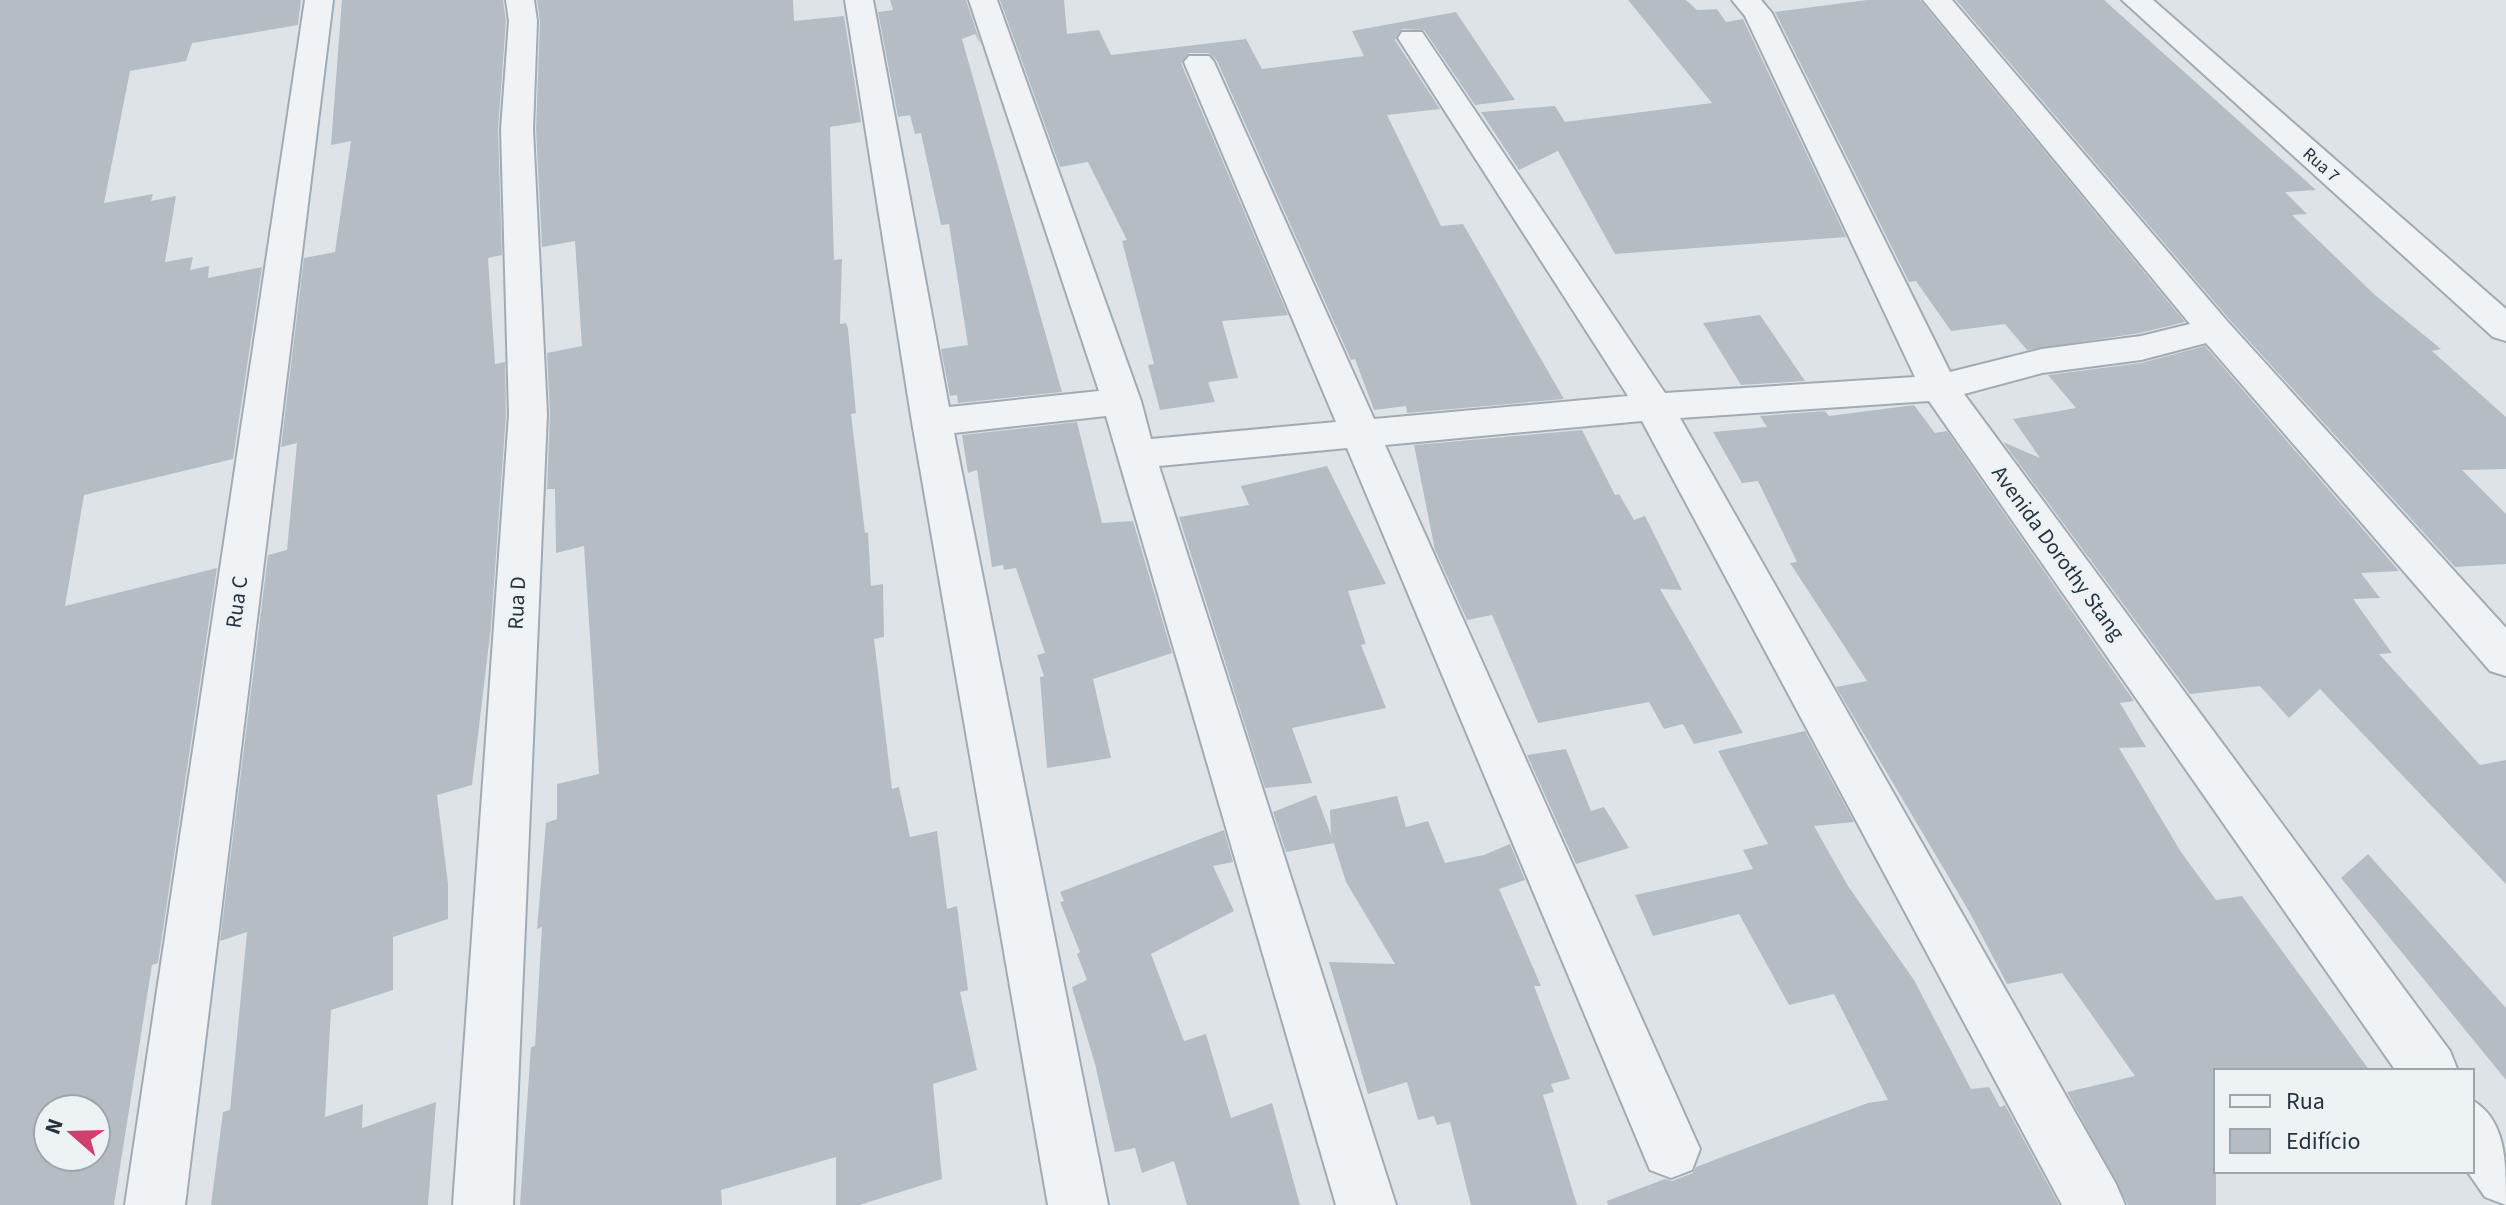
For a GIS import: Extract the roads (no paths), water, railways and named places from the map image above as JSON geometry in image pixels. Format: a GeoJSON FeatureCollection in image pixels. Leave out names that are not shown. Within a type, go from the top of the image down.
{"type":"FeatureCollection","features":[{"type":"Feature","properties":{"kind":"street","name":"Rua C"},"geometry":{"type":"LineString","coordinates":[[155,1205],[319,0]]}},
{"type":"Feature","properties":{"kind":"street","name":"Rua D"},"geometry":{"type":"LineString","coordinates":[[483,1205],[528,414],[517,129],[523,21],[520,0]]}},
{"type":"Feature","properties":{"kind":"street"},"geometry":{"type":"LineString","coordinates":[[859,0],[932,422],[1078,1205]]}},
{"type":"Feature","properties":{"kind":"street"},"geometry":{"type":"LineString","coordinates":[[983,0],[1122,401],[1135,454],[1366,1205]]}},
{"type":"Feature","properties":{"kind":"street","name":"Avenida Dorothy Stang"},"geometry":{"type":"LineString","coordinates":[[1746,0],[1758,13],[1939,388],[2429,1069]]}},
{"type":"Feature","properties":{"kind":"street"},"geometry":{"type":"LineString","coordinates":[[1937,0],[2214,329],[2506,658]]}},
{"type":"Feature","properties":{"kind":"street","name":"Rua 7"},"geometry":{"type":"LineString","coordinates":[[2136,0],[2506,329]]}},
{"type":"Feature","properties":{"kind":"street"},"geometry":{"type":"LineString","coordinates":[[1412,38],[1654,407],[2095,1205]]}},
{"type":"Feature","properties":{"kind":"street"},"geometry":{"type":"LineString","coordinates":[[1199,62],[1671,1149]]}},
{"type":"Feature","properties":{"kind":"street"},"geometry":{"type":"LineString","coordinates":[[1135,454],[1654,407],[1939,388],[2042,361],[2141,348],[2214,329]]}},
{"type":"Feature","properties":{"kind":"street"},"geometry":{"type":"LineString","coordinates":[[932,422],[1122,401]]}},
{"type":"Feature","properties":{"kind":"street"},"geometry":{"type":"LineString","coordinates":[[2474,1132],[2506,1176]]}}]}
